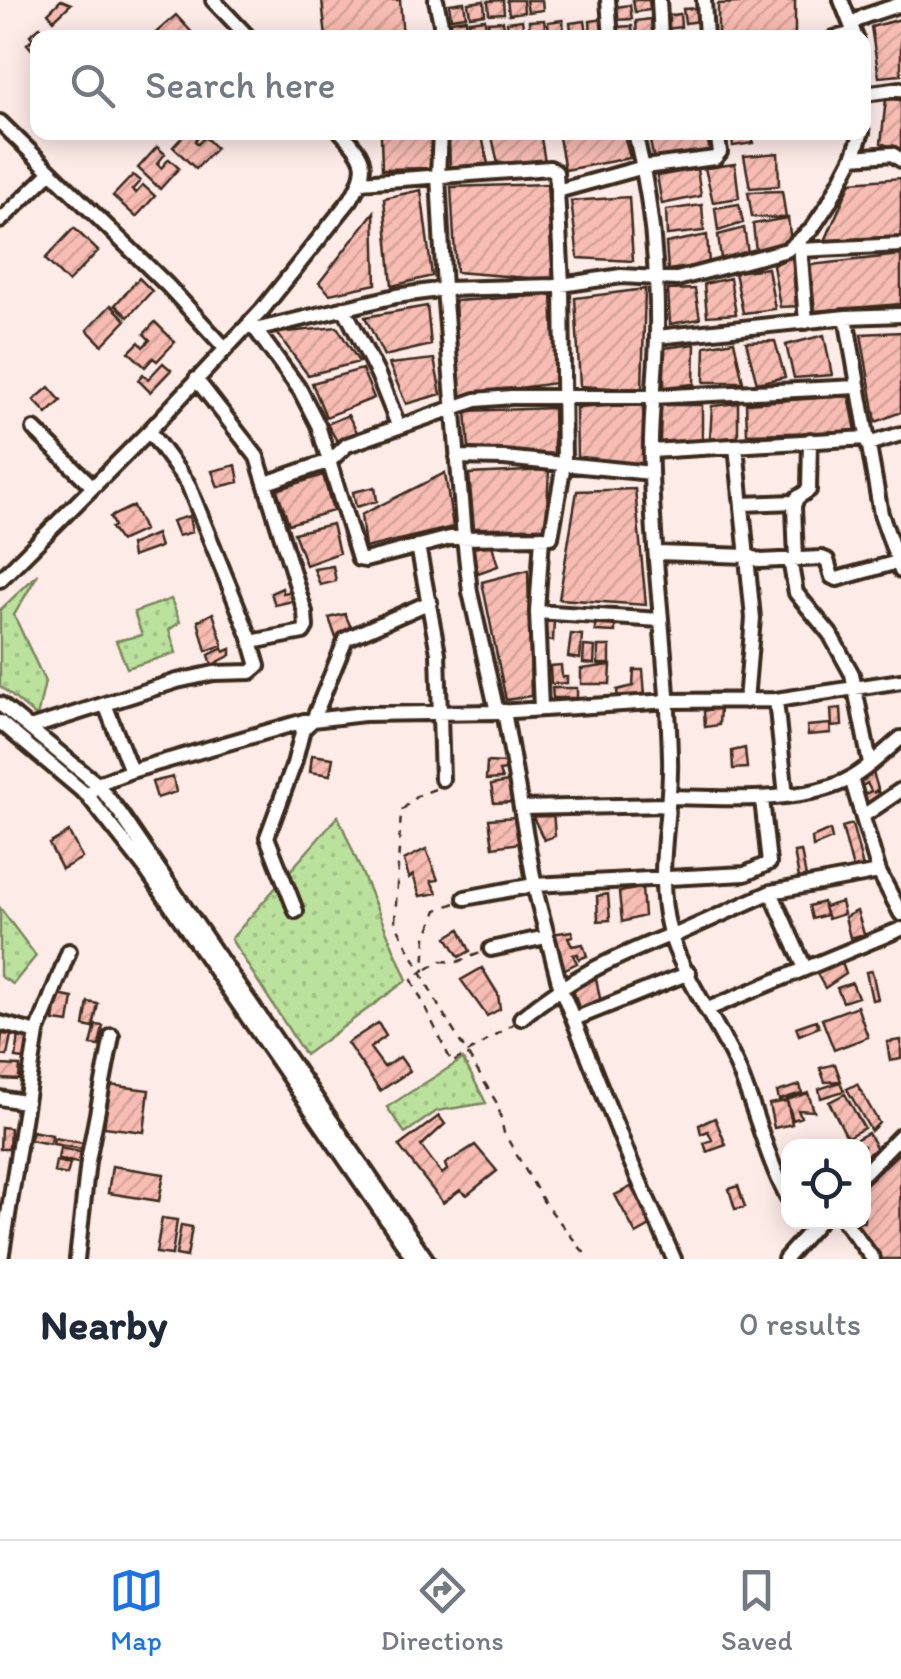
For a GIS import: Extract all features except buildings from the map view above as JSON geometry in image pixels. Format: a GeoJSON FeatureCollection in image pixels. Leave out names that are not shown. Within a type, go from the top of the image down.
{"type":"FeatureCollection","features":[{"type":"Feature","properties":{"kind":"street"},"geometry":{"type":"LineString","coordinates":[[214,0],[242,30]]}},
{"type":"Feature","properties":{"kind":"street"},"geometry":{"type":"LineString","coordinates":[[436,0],[442,30]]}},
{"type":"Feature","properties":{"kind":"street"},"geometry":{"type":"LineString","coordinates":[[608,0],[610,30]]}},
{"type":"Feature","properties":{"kind":"street"},"geometry":{"type":"LineString","coordinates":[[659,0],[661,30]]}},
{"type":"Feature","properties":{"kind":"street"},"geometry":{"type":"LineString","coordinates":[[704,0],[706,30]]}},
{"type":"Feature","properties":{"kind":"street"},"geometry":{"type":"LineString","coordinates":[[840,0],[853,30]]}},
{"type":"Feature","properties":{"kind":"street"},"geometry":{"type":"LineString","coordinates":[[855,30],[865,16],[901,4]]}},
{"type":"Feature","properties":{"kind":"street"},"geometry":{"type":"LineString","coordinates":[[871,93],[901,89]]}},
{"type":"Feature","properties":{"kind":"street"},"geometry":{"type":"LineString","coordinates":[[0,122],[168,286],[225,348]]}},
{"type":"Feature","properties":{"kind":"street"},"geometry":{"type":"LineString","coordinates":[[0,580],[149,431],[225,348],[252,326],[361,182],[364,166],[348,140]]}},
{"type":"Feature","properties":{"kind":"street"},"geometry":{"type":"LineString","coordinates":[[440,140],[444,289],[470,592],[560,986],[674,1259]]}},
{"type":"Feature","properties":{"kind":"street"},"geometry":{"type":"LineString","coordinates":[[637,140],[644,167],[657,337],[650,472],[669,701],[669,801],[662,880],[671,936],[738,1069],[781,1182]]}},
{"type":"Feature","properties":{"kind":"street"},"geometry":{"type":"LineString","coordinates":[[557,190],[644,167],[718,156],[717,140]]}},
{"type":"Feature","properties":{"kind":"street"},"geometry":{"type":"LineString","coordinates":[[806,322],[800,246],[829,204],[859,140]]}},
{"type":"Feature","properties":{"kind":"street"},"geometry":{"type":"LineString","coordinates":[[853,157],[892,154],[901,160]]}},
{"type":"Feature","properties":{"kind":"street"},"geometry":{"type":"LineString","coordinates":[[252,326],[300,390],[318,425],[359,558],[365,560],[464,537],[554,534],[564,464],[556,172],[550,168],[361,182]]}},
{"type":"Feature","properties":{"kind":"street"},"geometry":{"type":"LineString","coordinates":[[0,220],[51,172]]}},
{"type":"Feature","properties":{"kind":"street"},"geometry":{"type":"LineString","coordinates":[[252,326],[444,289],[562,284],[621,276],[677,278],[800,246],[901,245]]}},
{"type":"Feature","properties":{"kind":"street"},"geometry":{"type":"LineString","coordinates":[[344,308],[378,375],[398,426]]}},
{"type":"Feature","properties":{"kind":"street"},"geometry":{"type":"LineString","coordinates":[[657,337],[901,315]]}},
{"type":"Feature","properties":{"kind":"street"},"geometry":{"type":"LineString","coordinates":[[656,553],[749,556],[760,561],[825,559],[832,577],[837,579],[900,565],[882,514],[846,317]]}},
{"type":"Feature","properties":{"kind":"street"},"geometry":{"type":"LineString","coordinates":[[196,379],[257,457],[304,612],[303,632],[251,642]]}},
{"type":"Feature","properties":{"kind":"street"},"geometry":{"type":"LineString","coordinates":[[266,483],[330,461],[347,444],[476,400],[857,387]]}},
{"type":"Feature","properties":{"kind":"street"},"geometry":{"type":"LineString","coordinates":[[34,429],[94,486]]}},
{"type":"Feature","properties":{"kind":"street"},"geometry":{"type":"LineString","coordinates":[[30,728],[214,674],[251,672],[258,666],[188,484],[149,431]]}},
{"type":"Feature","properties":{"kind":"street"},"geometry":{"type":"LineString","coordinates":[[651,452],[810,440],[868,441],[901,434]]}},
{"type":"Feature","properties":{"kind":"street"},"geometry":{"type":"LineString","coordinates":[[743,504],[794,502],[808,490],[810,440]]}},
{"type":"Feature","properties":{"kind":"street"},"geometry":{"type":"LineString","coordinates":[[736,446],[749,556],[753,644],[746,701]]}},
{"type":"Feature","properties":{"kind":"street"},"geometry":{"type":"LineString","coordinates":[[457,458],[504,458],[650,472]]}},
{"type":"Feature","properties":{"kind":"street"},"geometry":{"type":"LineString","coordinates":[[794,502],[792,560],[796,594],[843,654],[856,688],[870,763]]}},
{"type":"Feature","properties":{"kind":"street"},"geometry":{"type":"LineString","coordinates":[[541,709],[537,612],[542,537]]}},
{"type":"Feature","properties":{"kind":"street"},"geometry":{"type":"LineString","coordinates":[[418,546],[438,654],[442,778]]}},
{"type":"Feature","properties":{"kind":"street"},"geometry":{"type":"LineString","coordinates":[[296,911],[267,836],[294,764],[302,729],[313,720],[346,639],[430,602]]}},
{"type":"Feature","properties":{"kind":"street"},"geometry":{"type":"LineString","coordinates":[[537,612],[660,620]]}},
{"type":"Feature","properties":{"kind":"street"},"geometry":{"type":"LineString","coordinates":[[88,796],[97,784],[130,771],[313,720],[364,714],[776,700],[901,681]]}},
{"type":"Feature","properties":{"kind":"street"},"geometry":{"type":"LineString","coordinates":[[776,700],[786,796]]}},
{"type":"Feature","properties":{"kind":"street"},"geometry":{"type":"LineString","coordinates":[[0,704],[97,784],[426,1259]]}},
{"type":"Feature","properties":{"kind":"street"},"geometry":{"type":"LineString","coordinates":[[105,704],[130,771]]}},
{"type":"Feature","properties":{"kind":"street"},"geometry":{"type":"LineString","coordinates":[[0,722],[88,796],[145,868],[414,1259]]}},
{"type":"Feature","properties":{"kind":"street"},"geometry":{"type":"LineString","coordinates":[[521,808],[786,796],[851,778],[901,738]]}},
{"type":"Feature","properties":{"kind":"street"},"geometry":{"type":"LineString","coordinates":[[851,778],[878,872],[901,914]]}},
{"type":"Feature","properties":{"kind":"street"},"geometry":{"type":"LineString","coordinates":[[863,816],[901,790]]}},
{"type":"Feature","properties":{"kind":"street"},"geometry":{"type":"LineString","coordinates":[[466,898],[534,885],[745,874],[769,863],[762,799]]}},
{"type":"Feature","properties":{"kind":"street"},"geometry":{"type":"LineString","coordinates":[[522,1018],[560,986],[605,961],[771,892],[878,872]]}},
{"type":"Feature","properties":{"kind":"street"},"geometry":{"type":"LineString","coordinates":[[771,892],[804,966]]}},
{"type":"Feature","properties":{"kind":"street"},"geometry":{"type":"LineString","coordinates":[[708,1009],[901,929]]}},
{"type":"Feature","properties":{"kind":"street"},"geometry":{"type":"LineString","coordinates":[[492,949],[546,936]]}},
{"type":"Feature","properties":{"kind":"street"},"geometry":{"type":"LineString","coordinates":[[1,1259],[4,1197],[37,1032],[68,951]]}},
{"type":"Feature","properties":{"kind":"street"},"geometry":{"type":"LineString","coordinates":[[574,1020],[689,973]]}},
{"type":"Feature","properties":{"kind":"street"},"geometry":{"type":"LineString","coordinates":[[0,1024],[37,1032]]}},
{"type":"Feature","properties":{"kind":"street"},"geometry":{"type":"LineString","coordinates":[[77,1259],[88,1160],[112,1036]]}},
{"type":"Feature","properties":{"kind":"street"},"geometry":{"type":"LineString","coordinates":[[0,1098],[24,1102]]}},
{"type":"Feature","properties":{"kind":"street"},"geometry":{"type":"LineString","coordinates":[[871,1167],[901,1135]]}},
{"type":"Feature","properties":{"kind":"street"},"geometry":{"type":"LineString","coordinates":[[785,1259],[807,1229]]}},
{"type":"Feature","properties":{"kind":"street"},"geometry":{"type":"LineString","coordinates":[[850,1229],[873,1259]]}},
{"type":"Feature","properties":{"kind":"path"},"geometry":{"type":"LineString","coordinates":[[442,778],[442,787],[417,796],[402,811],[395,922],[498,1105],[504,1134],[544,1202],[589,1259]]}},
{"type":"Feature","properties":{"kind":"path"},"geometry":{"type":"LineString","coordinates":[[421,972],[426,938],[437,910],[466,898]]}},
{"type":"Feature","properties":{"kind":"path"},"geometry":{"type":"LineString","coordinates":[[492,949],[457,962],[441,960],[412,980],[452,1063],[522,1018]]}},
{"type":"Feature","properties":{"kind":"green space"},"geometry":{"type":"Polygon","coordinates":[[[38,574],[14,615],[45,682],[37,717],[0,686],[0,610],[38,574]]]}},
{"type":"Feature","properties":{"kind":"green space"},"geometry":{"type":"Polygon","coordinates":[[[171,599],[180,622],[169,630],[176,653],[127,668],[116,641],[142,635],[134,612],[171,599]]]}},
{"type":"Feature","properties":{"kind":"green space"},"geometry":{"type":"Polygon","coordinates":[[[338,816],[407,980],[305,1055],[231,939],[338,816]]]}},
{"type":"Feature","properties":{"kind":"green space"},"geometry":{"type":"Polygon","coordinates":[[[0,908],[36,956],[13,984],[0,976],[0,908]]]}},
{"type":"Feature","properties":{"kind":"green space"},"geometry":{"type":"Polygon","coordinates":[[[463,1059],[486,1103],[437,1111],[405,1133],[387,1107],[463,1059]]]}}]}
